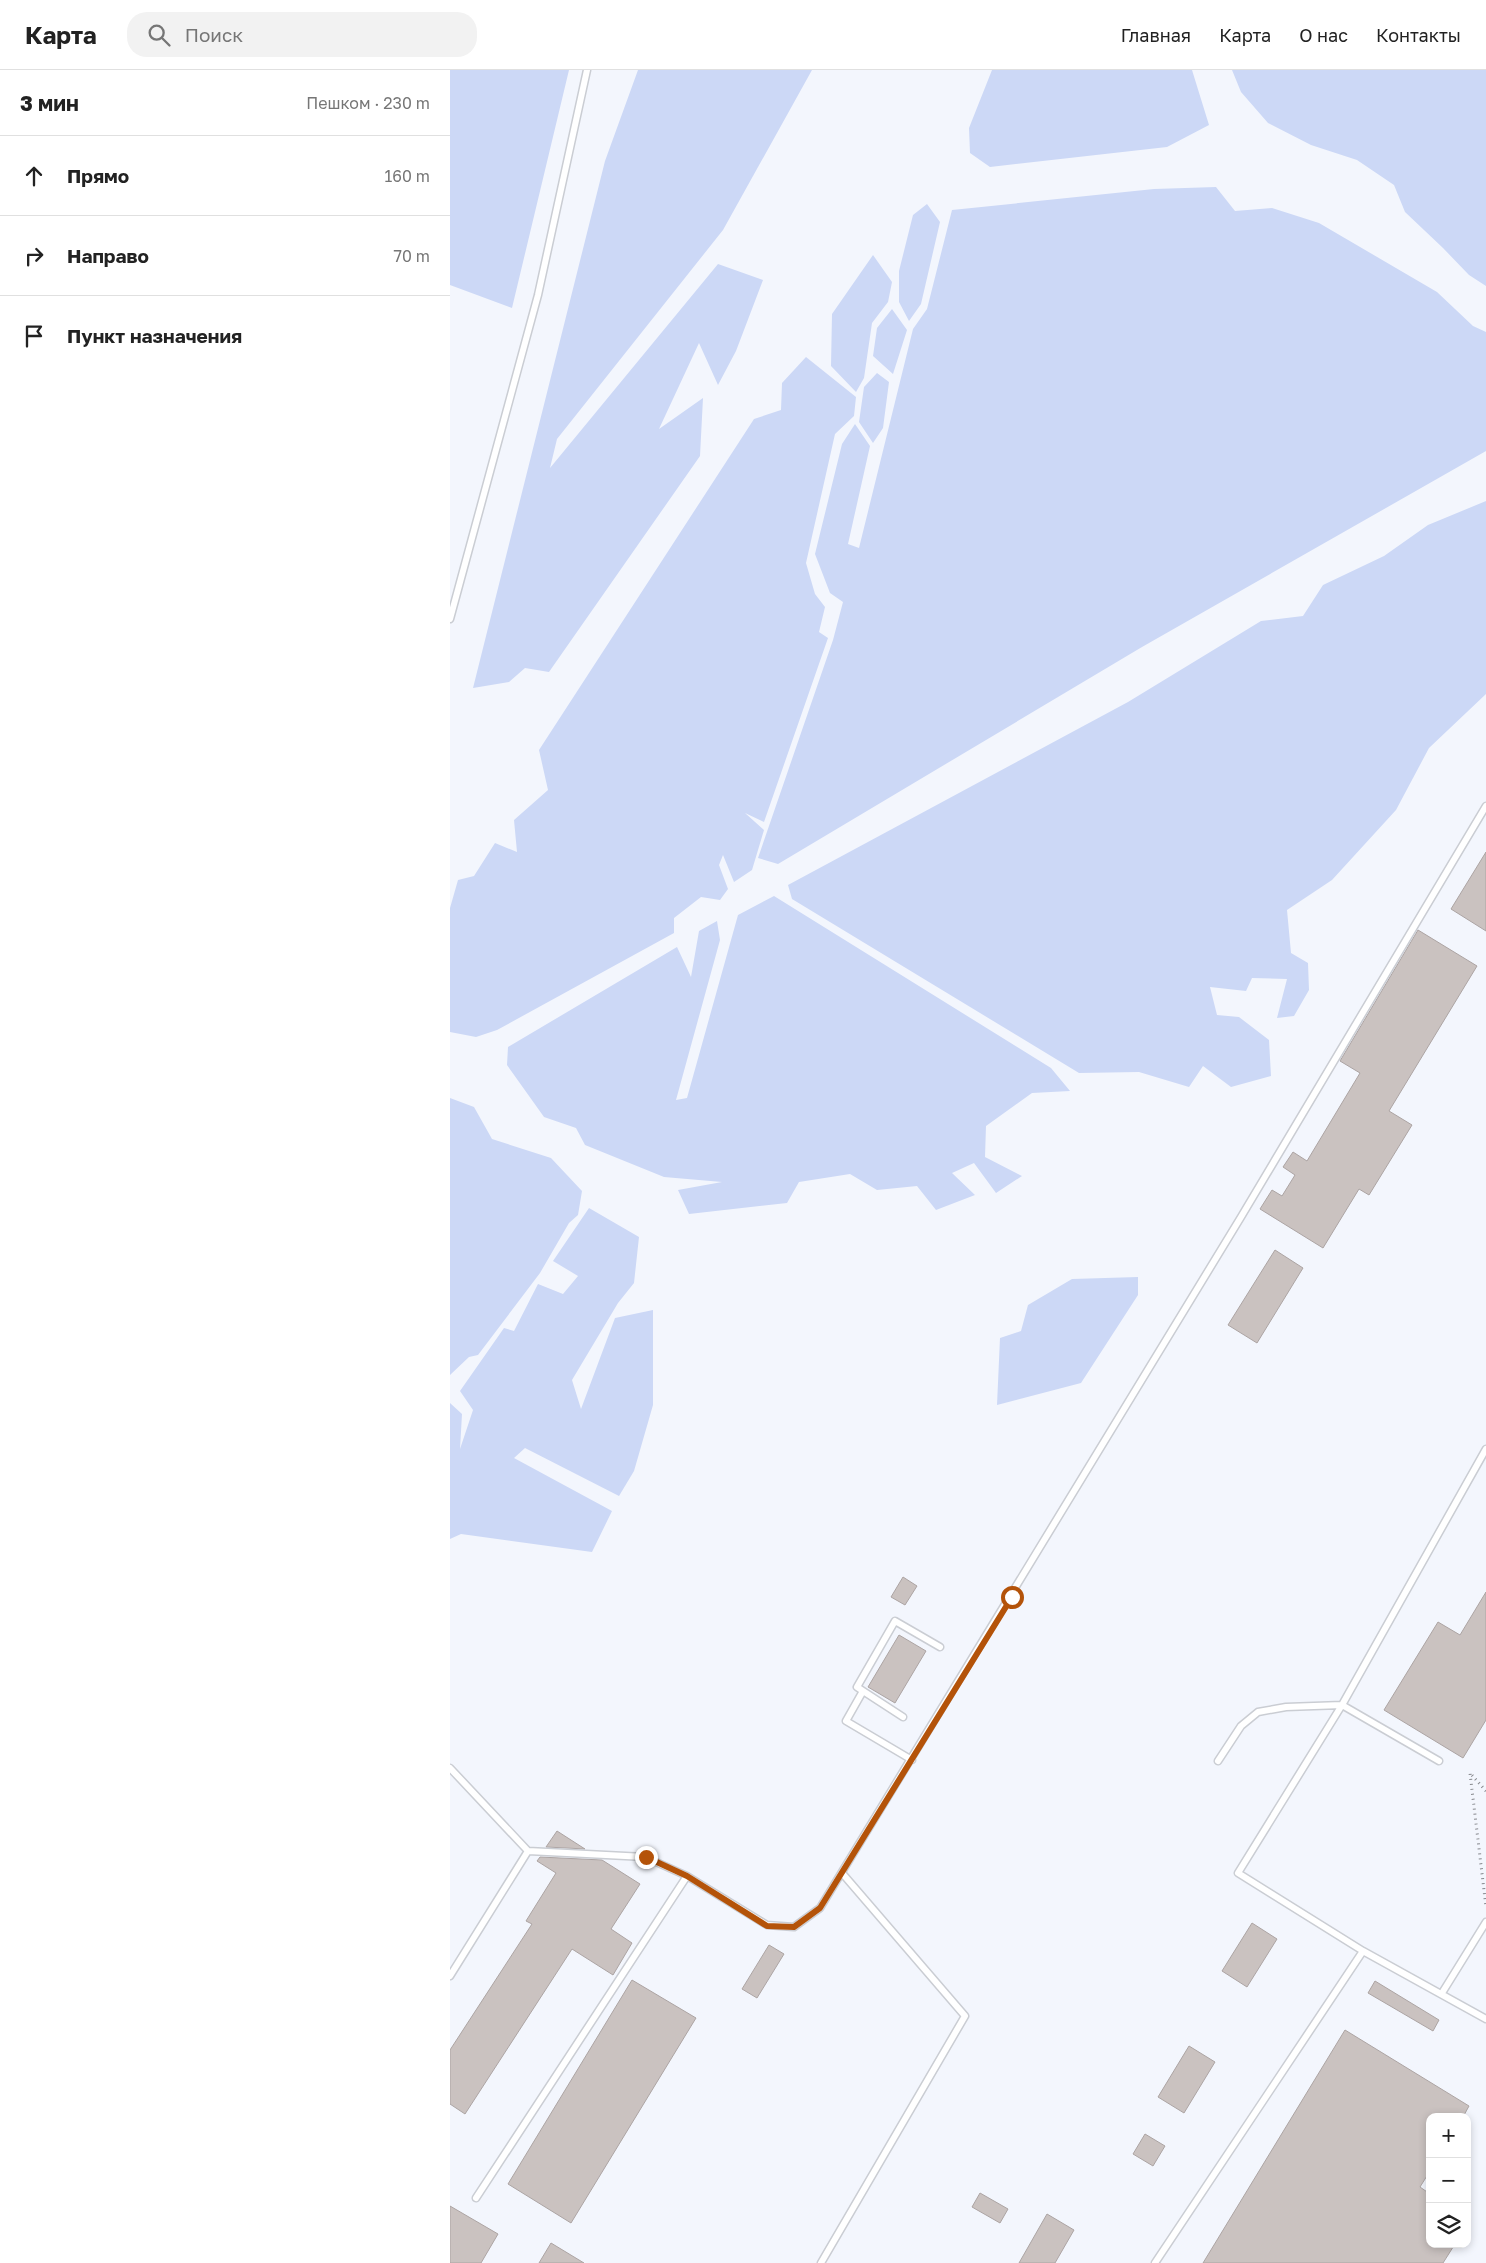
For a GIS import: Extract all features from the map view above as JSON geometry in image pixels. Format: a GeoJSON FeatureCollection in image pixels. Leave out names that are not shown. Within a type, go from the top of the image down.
{"type":"FeatureCollection","features":[{"type":"Feature","properties":{"kind":"lane"},"geometry":{"type":"LineString","coordinates":[[450,619],[538,295],[587,70]]}},
{"type":"Feature","properties":{"kind":"lane"},"geometry":{"type":"LineString","coordinates":[[450,1768],[528,1851],[646,1857],[687,1876],[767,1926],[794,1927],[820,1908],[912,1760],[1241,1217],[1486,806]]}},
{"type":"Feature","properties":{"kind":"lane"},"geometry":{"type":"LineString","coordinates":[[1486,1448],[1342,1705],[1238,1873],[1363,1950],[1486,2019]]}},
{"type":"Feature","properties":{"kind":"lane"},"geometry":{"type":"LineString","coordinates":[[903,1717],[857,1687],[896,1621],[940,1647]]}},
{"type":"Feature","properties":{"kind":"lane"},"geometry":{"type":"LineString","coordinates":[[863,1691],[846,1721],[912,1760]]}},
{"type":"Feature","properties":{"kind":"lane"},"geometry":{"type":"LineString","coordinates":[[1218,1761],[1241,1726],[1258,1712],[1286,1707],[1342,1705],[1439,1761]]}},
{"type":"Feature","properties":{"kind":"lane"},"geometry":{"type":"LineString","coordinates":[[450,1976],[528,1851]]}},
{"type":"Feature","properties":{"kind":"lane"},"geometry":{"type":"LineString","coordinates":[[821,2263],[965,2016],[842,1873]]}},
{"type":"Feature","properties":{"kind":"lane"},"geometry":{"type":"LineString","coordinates":[[476,2198],[687,1876]]}},
{"type":"Feature","properties":{"kind":"lane"},"geometry":{"type":"LineString","coordinates":[[1442,1993],[1486,1922]]}},
{"type":"Feature","properties":{"kind":"lane"},"geometry":{"type":"LineString","coordinates":[[1156,2263],[1363,1950]]}},
{"type":"Feature","properties":{"kind":"path"},"geometry":{"type":"LineString","coordinates":[[1486,1791],[1470,1773],[1486,1907]]}},
{"type":"Feature","properties":{"kind":"shaded area"},"geometry":{"type":"Polygon","coordinates":[[[450,70],[569,70],[512,308],[450,285],[450,70]]]}},
{"type":"Feature","properties":{"kind":"shaded area"},"geometry":{"type":"Polygon","coordinates":[[[638,70],[812,70],[723,230],[557,439],[550,468],[718,264],[763,280],[736,351],[718,385],[699,343],[659,429],[703,398],[700,456],[549,672],[525,668],[509,682],[473,688],[605,161],[638,70]]]}},
{"type":"Feature","properties":{"kind":"shaded area"},"geometry":{"type":"Polygon","coordinates":[[[992,70],[1192,70],[1209,125],[1167,147],[990,167],[970,153],[969,128],[992,70]]]}},
{"type":"Feature","properties":{"kind":"shaded area"},"geometry":{"type":"Polygon","coordinates":[[[1232,70],[1486,70],[1486,286],[1469,275],[1405,212],[1394,185],[1357,160],[1311,145],[1268,123],[1241,92],[1232,70]]]}},
{"type":"Feature","properties":{"kind":"shaded area"},"geometry":{"type":"Polygon","coordinates":[[[1216,187],[1235,211],[1272,208],[1319,223],[1437,292],[1473,326],[1486,332],[1486,451],[1142,647],[778,864],[758,858],[833,640],[843,602],[830,593],[815,554],[842,444],[855,424],[870,446],[848,544],[859,548],[913,329],[927,309],[952,210],[1154,189],[1216,187]]]}},
{"type":"Feature","properties":{"kind":"shaded area"},"geometry":{"type":"Polygon","coordinates":[[[927,204],[940,222],[921,304],[909,321],[899,302],[899,271],[913,215],[927,204]]]}},
{"type":"Feature","properties":{"kind":"shaded area"},"geometry":{"type":"Polygon","coordinates":[[[873,255],[892,282],[888,302],[872,323],[864,378],[856,392],[831,366],[832,314],[873,255]]]}},
{"type":"Feature","properties":{"kind":"shaded area"},"geometry":{"type":"Polygon","coordinates":[[[892,309],[907,330],[893,374],[873,356],[877,328],[892,309]]]}},
{"type":"Feature","properties":{"kind":"shaded area"},"geometry":{"type":"Polygon","coordinates":[[[806,357],[856,397],[854,416],[835,434],[806,563],[815,594],[825,607],[819,632],[828,638],[764,822],[745,813],[764,830],[752,870],[734,882],[723,855],[719,865],[728,889],[720,900],[701,897],[674,918],[674,933],[497,1030],[476,1037],[450,1032],[450,908],[458,880],[474,876],[495,843],[517,852],[514,820],[548,790],[539,750],[754,419],[781,410],[782,383],[806,357]]]}},
{"type":"Feature","properties":{"kind":"shaded area"},"geometry":{"type":"Polygon","coordinates":[[[877,373],[889,382],[883,428],[873,443],[859,422],[864,387],[877,373]]]}},
{"type":"Feature","properties":{"kind":"shaded area"},"geometry":{"type":"Polygon","coordinates":[[[1486,501],[1486,694],[1429,748],[1396,810],[1332,880],[1287,910],[1291,953],[1308,963],[1309,990],[1294,1016],[1277,1018],[1287,979],[1252,978],[1246,991],[1210,987],[1217,1015],[1239,1017],[1269,1040],[1271,1076],[1231,1087],[1203,1066],[1189,1087],[1139,1072],[1079,1073],[792,899],[788,885],[1128,702],[1261,621],[1303,616],[1323,585],[1384,556],[1428,525],[1486,501]]]}},
{"type":"Feature","properties":{"kind":"shaded area"},"geometry":{"type":"Polygon","coordinates":[[[774,896],[1051,1068],[1070,1091],[1032,1093],[986,1126],[985,1157],[1022,1176],[996,1193],[974,1163],[952,1173],[975,1195],[936,1210],[917,1186],[877,1190],[850,1174],[799,1182],[787,1203],[689,1214],[678,1190],[722,1182],[664,1177],[585,1145],[576,1128],[544,1117],[507,1065],[508,1047],[677,947],[691,977],[699,931],[717,921],[720,940],[676,1100],[687,1098],[738,915],[774,896]]]}},
{"type":"Feature","properties":{"kind":"shaded area"},"geometry":{"type":"Polygon","coordinates":[[[450,1098],[474,1107],[492,1139],[551,1158],[582,1191],[578,1215],[569,1223],[540,1273],[478,1355],[469,1357],[450,1375],[450,1098]]]}},
{"type":"Feature","properties":{"kind":"shaded area"},"geometry":{"type":"Polygon","coordinates":[[[589,1208],[639,1237],[634,1283],[618,1303],[572,1380],[581,1409],[615,1318],[653,1310],[653,1405],[634,1471],[619,1496],[525,1448],[514,1458],[612,1511],[592,1552],[461,1534],[450,1539],[450,1403],[462,1414],[460,1449],[473,1410],[460,1391],[504,1328],[514,1331],[538,1284],[563,1294],[578,1276],[553,1261],[589,1208]]]}},
{"type":"Feature","properties":{"kind":"shaded area"},"geometry":{"type":"Polygon","coordinates":[[[1138,1277],[1138,1295],[1081,1383],[997,1405],[1000,1338],[1021,1331],[1028,1305],[1072,1279],[1138,1277]]]}},
{"type":"Feature","properties":{"kind":"building"},"geometry":{"type":"Polygon","coordinates":[[[1486,852],[1486,931],[1451,909],[1486,852]]]}},
{"type":"Feature","properties":{"kind":"building"},"geometry":{"type":"Polygon","coordinates":[[[1418,930],[1477,966],[1389,1111],[1412,1125],[1369,1195],[1359,1189],[1323,1248],[1260,1209],[1272,1190],[1282,1196],[1295,1175],[1283,1167],[1293,1152],[1307,1161],[1360,1073],[1340,1061],[1418,930]]]}},
{"type":"Feature","properties":{"kind":"building"},"geometry":{"type":"Polygon","coordinates":[[[1275,1250],[1303,1268],[1257,1343],[1228,1325],[1275,1250]]]}},
{"type":"Feature","properties":{"kind":"building"},"geometry":{"type":"Polygon","coordinates":[[[903,1577],[917,1586],[905,1605],[891,1597],[903,1577]]]}},
{"type":"Feature","properties":{"kind":"building"},"geometry":{"type":"Polygon","coordinates":[[[1486,1592],[1486,1720],[1463,1758],[1384,1710],[1438,1622],[1460,1635],[1486,1592]]]}},
{"type":"Feature","properties":{"kind":"building"},"geometry":{"type":"Polygon","coordinates":[[[899,1635],[926,1651],[895,1703],[868,1687],[899,1635]]]}},
{"type":"Feature","properties":{"kind":"building"},"geometry":{"type":"Polygon","coordinates":[[[557,1831],[585,1849],[546,1847],[557,1831]]]}},
{"type":"Feature","properties":{"kind":"building"},"geometry":{"type":"Polygon","coordinates":[[[540,1857],[602,1860],[640,1884],[611,1929],[632,1943],[613,1975],[572,1949],[465,2114],[450,2104],[450,2050],[532,1924],[526,1921],[556,1873],[537,1861],[540,1857]]]}},
{"type":"Feature","properties":{"kind":"building"},"geometry":{"type":"Polygon","coordinates":[[[1252,1923],[1277,1939],[1247,1987],[1222,1971],[1252,1923]]]}},
{"type":"Feature","properties":{"kind":"building"},"geometry":{"type":"Polygon","coordinates":[[[769,1945],[784,1954],[757,1998],[742,1989],[769,1945]]]}},
{"type":"Feature","properties":{"kind":"building"},"geometry":{"type":"Polygon","coordinates":[[[632,1980],[696,2018],[571,2223],[508,2184],[632,1980]]]}},
{"type":"Feature","properties":{"kind":"building"},"geometry":{"type":"Polygon","coordinates":[[[1375,1981],[1439,2020],[1433,2031],[1368,1993],[1375,1981]]]}},
{"type":"Feature","properties":{"kind":"building"},"geometry":{"type":"Polygon","coordinates":[[[1345,2030],[1469,2106],[1465,2113],[1426,2113],[1426,2177],[1420,2187],[1426,2191],[1426,2248],[1452,2248],[1443,2263],[1203,2263],[1345,2030]]]}},
{"type":"Feature","properties":{"kind":"building"},"geometry":{"type":"Polygon","coordinates":[[[1189,2046],[1215,2062],[1184,2113],[1158,2097],[1189,2046]]]}},
{"type":"Feature","properties":{"kind":"building"},"geometry":{"type":"Polygon","coordinates":[[[1145,2134],[1165,2146],[1153,2166],[1133,2154],[1145,2134]]]}},
{"type":"Feature","properties":{"kind":"building"},"geometry":{"type":"Polygon","coordinates":[[[980,2193],[1008,2209],[1000,2223],[972,2207],[980,2193]]]}},
{"type":"Feature","properties":{"kind":"building"},"geometry":{"type":"Polygon","coordinates":[[[450,2206],[498,2234],[481,2263],[450,2263],[450,2206]]]}},
{"type":"Feature","properties":{"kind":"building"},"geometry":{"type":"Polygon","coordinates":[[[1047,2214],[1074,2230],[1055,2263],[1019,2263],[1047,2214]]]}},
{"type":"Feature","properties":{"kind":"building"},"geometry":{"type":"Polygon","coordinates":[[[551,2243],[584,2263],[539,2263],[551,2243]]]}},
{"type":"Feature","properties":{"kind":"route"},"geometry":{"type":"LineString","coordinates":[[646,1857],[687,1876],[767,1926],[794,1927],[820,1908],[1012,1597]]}}]}
